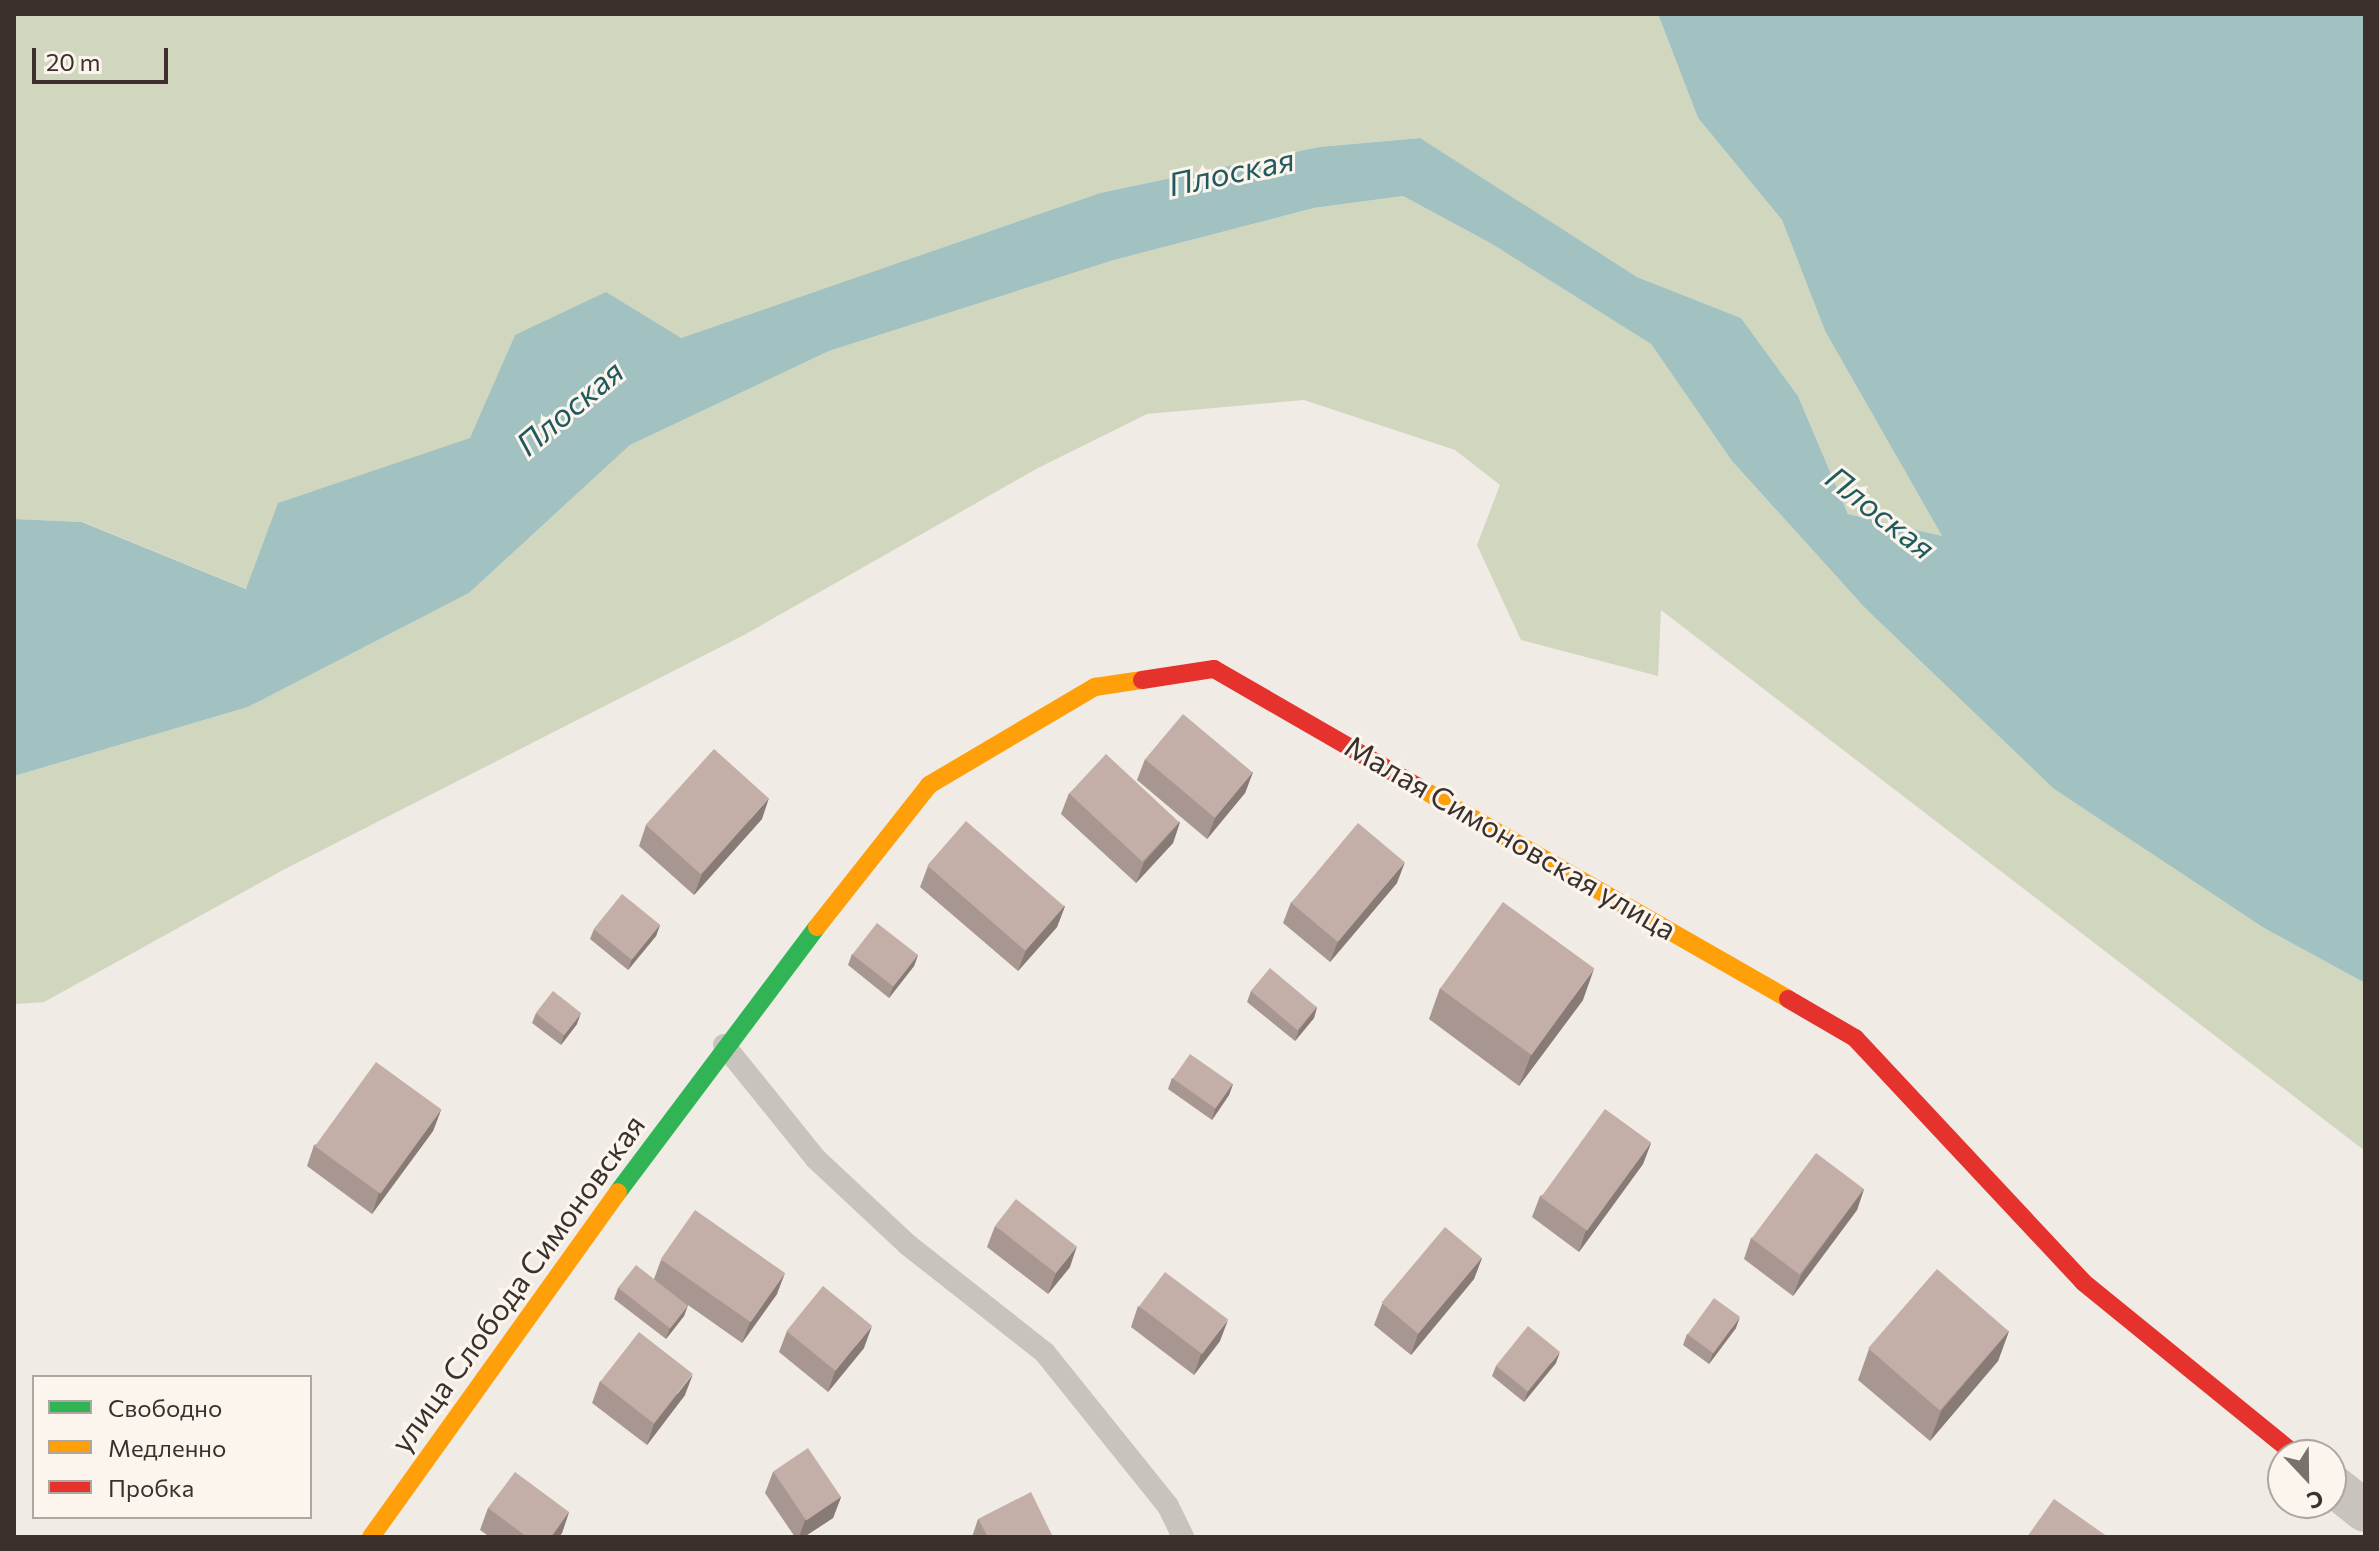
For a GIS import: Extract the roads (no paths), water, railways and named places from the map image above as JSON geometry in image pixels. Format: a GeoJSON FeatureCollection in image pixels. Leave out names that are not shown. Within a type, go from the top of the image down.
{"type":"FeatureCollection","features":[{"type":"Feature","properties":{"kind":"street","name":"Малая Симоновская улица"},"geometry":{"type":"LineString","coordinates":[[718,1053],[929,785],[1095,687],[1214,669],[1855,1038],[2083,1282],[2276,1439]]}},
{"type":"Feature","properties":{"kind":"street","name":"улица Слобода Симоновская"},"geometry":{"type":"LineString","coordinates":[[371,1537],[718,1053]]}},
{"type":"Feature","properties":{"kind":"street"},"geometry":{"type":"LineString","coordinates":[[2347,1497],[2365,1511]]}},
{"type":"Feature","properties":{"kind":"lane"},"geometry":{"type":"LineString","coordinates":[[718,1053],[816,1159],[908,1245],[1045,1353],[1168,1506],[1183,1537]]}},
{"type":"Feature","properties":{"kind":"water","name":"Плоская"},"geometry":{"type":"Polygon","coordinates":[[[1658,14],[2365,14],[2365,983],[2264,928],[2054,789],[1865,608],[1732,461],[1651,344],[1492,244],[1403,196],[1314,208],[1114,260],[829,351],[630,445],[469,593],[248,707],[14,776],[14,519],[82,522],[246,589],[278,503],[470,438],[515,335],[606,292],[681,338],[1100,193],[1319,147],[1420,138],[1637,277],[1741,318],[1798,396],[1848,514],[1942,536],[1825,331],[1782,220],[1698,118],[1658,14]]]}}]}
